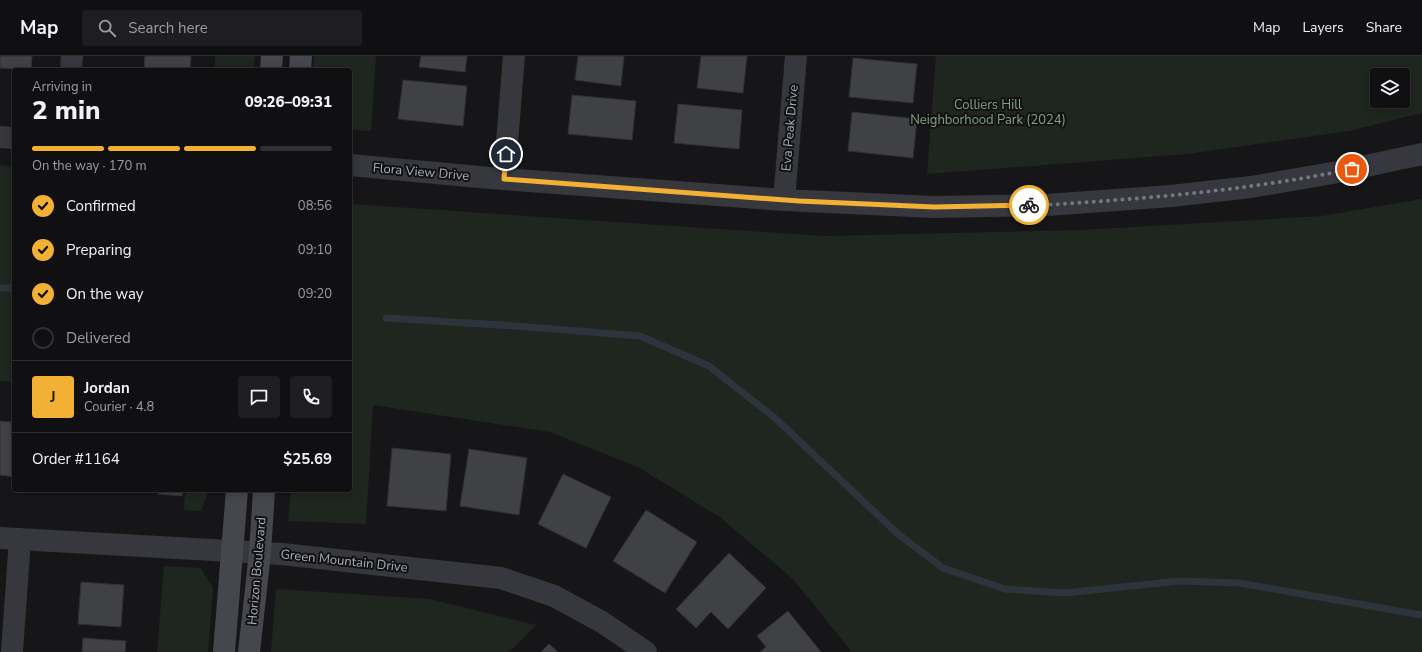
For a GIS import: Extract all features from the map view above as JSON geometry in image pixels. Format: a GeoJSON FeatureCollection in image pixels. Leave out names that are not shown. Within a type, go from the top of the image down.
{"type":"FeatureCollection","features":[{"type":"Feature","properties":{"kind":"street"},"geometry":{"type":"LineString","coordinates":[[71,68],[72,56]]}},
{"type":"Feature","properties":{"kind":"street"},"geometry":{"type":"LineString","coordinates":[[271,68],[272,56]]}},
{"type":"Feature","properties":{"kind":"street"},"geometry":{"type":"LineString","coordinates":[[300,68],[301,56]]}},
{"type":"Feature","properties":{"kind":"street"},"geometry":{"type":"LineString","coordinates":[[504,179],[514,56]]}},
{"type":"Feature","properties":{"kind":"street","name":"Eva Peak Drive"},"geometry":{"type":"LineString","coordinates":[[784,200],[796,56]]}},
{"type":"Feature","properties":{"kind":"street"},"geometry":{"type":"LineString","coordinates":[[0,137],[12,138]]}},
{"type":"Feature","properties":{"kind":"street","name":"Flora View Drive"},"geometry":{"type":"LineString","coordinates":[[352,165],[504,179],[784,200],[934,207],[1047,205],[1171,196],[1251,187],[1338,172],[1422,154]]}},
{"type":"Feature","properties":{"kind":"street","name":"Horizon Boulevard"},"geometry":{"type":"LineString","coordinates":[[224,652],[238,492]]}},
{"type":"Feature","properties":{"kind":"street","name":"Horizon Boulevard"},"geometry":{"type":"LineString","coordinates":[[249,652],[260,553],[264,492]]}},
{"type":"Feature","properties":{"kind":"street"},"geometry":{"type":"LineString","coordinates":[[10,538],[12,652]]}},
{"type":"Feature","properties":{"kind":"street","name":"Green Mountain Drive"},"geometry":{"type":"LineString","coordinates":[[10,538],[282,554],[501,578],[554,596],[602,622],[646,652]]}},
{"type":"Feature","properties":{"kind":"green space"},"geometry":{"type":"Polygon","coordinates":[[[215,56],[255,56],[254,68],[215,68],[215,56]]]}},
{"type":"Feature","properties":{"kind":"green space"},"geometry":{"type":"Polygon","coordinates":[[[314,56],[376,56],[371,131],[352,130],[352,68],[313,68],[314,56]]]}},
{"type":"Feature","properties":{"kind":"green space","name":"Colliers Hill Neighborhood Park (2024)"},"geometry":{"type":"Polygon","coordinates":[[[936,56],[1422,56],[1422,113],[1349,131],[1187,154],[927,174],[936,56]]]}},
{"type":"Feature","properties":{"kind":"green space"},"geometry":{"type":"Polygon","coordinates":[[[0,165],[12,167],[12,382],[0,381],[0,165]]]}},
{"type":"Feature","properties":{"kind":"green space"},"geometry":{"type":"Polygon","coordinates":[[[1422,199],[1422,652],[852,652],[793,579],[721,518],[638,467],[550,432],[373,405],[366,524],[288,521],[291,492],[352,492],[352,204],[825,236],[1080,230],[1322,216],[1422,199]]]}},
{"type":"Feature","properties":{"kind":"green space"},"geometry":{"type":"Polygon","coordinates":[[[185,492],[208,492],[201,511],[184,510],[185,492]]]}},
{"type":"Feature","properties":{"kind":"green space"},"geometry":{"type":"Polygon","coordinates":[[[164,566],[201,568],[213,588],[208,652],[157,652],[164,566]]]}},
{"type":"Feature","properties":{"kind":"green space"},"geometry":{"type":"Polygon","coordinates":[[[276,589],[429,599],[536,625],[509,652],[271,652],[276,589]]]}},
{"type":"Feature","properties":{"kind":"building"},"geometry":{"type":"Polygon","coordinates":[[[0,56],[32,56],[31,68],[0,68],[0,56]]]}},
{"type":"Feature","properties":{"kind":"building"},"geometry":{"type":"Polygon","coordinates":[[[145,56],[191,56],[190,68],[144,68],[145,56]]]}},
{"type":"Feature","properties":{"kind":"building"},"geometry":{"type":"Polygon","coordinates":[[[421,56],[467,56],[465,72],[419,67],[421,56]]]}},
{"type":"Feature","properties":{"kind":"building"},"geometry":{"type":"Polygon","coordinates":[[[578,56],[624,56],[621,86],[575,80],[578,56]]]}},
{"type":"Feature","properties":{"kind":"building"},"geometry":{"type":"Polygon","coordinates":[[[701,56],[747,56],[743,93],[697,88],[701,56]]]}},
{"type":"Feature","properties":{"kind":"building"},"geometry":{"type":"Polygon","coordinates":[[[853,58],[917,64],[913,103],[849,97],[853,58]]]}},
{"type":"Feature","properties":{"kind":"building"},"geometry":{"type":"Polygon","coordinates":[[[403,80],[467,86],[463,126],[398,119],[403,80]]]}},
{"type":"Feature","properties":{"kind":"building"},"geometry":{"type":"Polygon","coordinates":[[[572,95],[636,101],[632,140],[568,134],[572,95]]]}},
{"type":"Feature","properties":{"kind":"building"},"geometry":{"type":"Polygon","coordinates":[[[678,104],[742,110],[739,149],[674,143],[678,104]]]}},
{"type":"Feature","properties":{"kind":"building"},"geometry":{"type":"Polygon","coordinates":[[[852,112],[917,119],[913,158],[848,151],[852,112]]]}},
{"type":"Feature","properties":{"kind":"building"},"geometry":{"type":"Polygon","coordinates":[[[0,421],[12,422],[12,477],[0,475],[0,421]]]}},
{"type":"Feature","properties":{"kind":"building"},"geometry":{"type":"Polygon","coordinates":[[[392,448],[451,454],[446,511],[387,506],[392,448]]]}},
{"type":"Feature","properties":{"kind":"building"},"geometry":{"type":"Polygon","coordinates":[[[469,449],[527,458],[519,515],[460,506],[469,449]]]}},
{"type":"Feature","properties":{"kind":"building"},"geometry":{"type":"Polygon","coordinates":[[[563,474],[611,497],[586,548],[538,524],[563,474]]]}},
{"type":"Feature","properties":{"kind":"building"},"geometry":{"type":"Polygon","coordinates":[[[158,492],[183,492],[182,496],[158,494],[158,492]]]}},
{"type":"Feature","properties":{"kind":"building"},"geometry":{"type":"Polygon","coordinates":[[[646,510],[697,542],[665,593],[613,561],[646,510]]]}},
{"type":"Feature","properties":{"kind":"building"},"geometry":{"type":"Polygon","coordinates":[[[729,553],[766,588],[728,629],[711,612],[696,628],[676,609],[729,553]]]}},
{"type":"Feature","properties":{"kind":"building"},"geometry":{"type":"Polygon","coordinates":[[[81,582],[124,585],[121,627],[78,624],[81,582]]]}},
{"type":"Feature","properties":{"kind":"building"},"geometry":{"type":"Polygon","coordinates":[[[788,611],[821,652],[760,652],[766,647],[757,636],[788,611]]]}},
{"type":"Feature","properties":{"kind":"building"},"geometry":{"type":"Polygon","coordinates":[[[83,638],[126,641],[125,652],[82,652],[83,638]]]}},
{"type":"Feature","properties":{"kind":"building"},"geometry":{"type":"Polygon","coordinates":[[[549,644],[558,652],[541,652],[549,644]]]}},
{"type":"Feature","properties":{"kind":"waterway"},"geometry":{"type":"LineString","coordinates":[[0,288],[12,288]]}},
{"type":"Feature","properties":{"kind":"waterway"},"geometry":{"type":"LineString","coordinates":[[386,318],[516,326],[640,336],[709,366],[775,418],[898,534],[943,568],[1005,589],[1065,593],[1179,581],[1239,583],[1422,615]]}},
{"type":"Feature","properties":{"kind":"way so far"},"geometry":{"type":"LineString","coordinates":[[1029,205],[1171,196],[1251,187],[1352,169]]}},
{"type":"Feature","properties":{"kind":"route"},"geometry":{"type":"LineString","coordinates":[[506,154],[504,179],[799,201],[934,207],[1029,205]]}}]}
